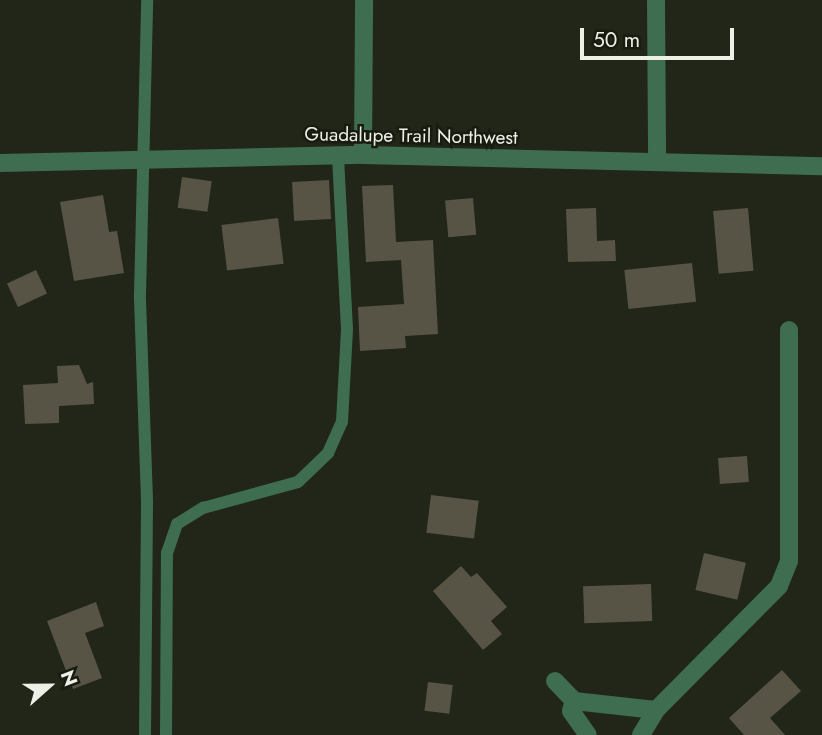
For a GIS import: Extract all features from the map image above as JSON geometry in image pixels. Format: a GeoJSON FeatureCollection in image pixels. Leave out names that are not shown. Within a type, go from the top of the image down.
{"type":"FeatureCollection","features":[{"type":"Feature","properties":{"kind":"street"},"geometry":{"type":"LineString","coordinates":[[363,155],[364,0]]}},
{"type":"Feature","properties":{"kind":"street"},"geometry":{"type":"LineString","coordinates":[[656,0],[657,161]]}},
{"type":"Feature","properties":{"kind":"street","name":"Guadalupe Trail Northwest"},"geometry":{"type":"LineString","coordinates":[[0,163],[363,155],[822,166]]}},
{"type":"Feature","properties":{"kind":"street"},"geometry":{"type":"LineString","coordinates":[[641,735],[656,710],[779,586],[789,561],[789,330]]}},
{"type":"Feature","properties":{"kind":"street"},"geometry":{"type":"LineString","coordinates":[[555,681],[574,701],[656,710]]}},
{"type":"Feature","properties":{"kind":"street"},"geometry":{"type":"LineString","coordinates":[[574,701],[571,711],[589,735]]}},
{"type":"Feature","properties":{"kind":"lane"},"geometry":{"type":"LineString","coordinates":[[145,735],[147,500],[140,295],[147,0]]}},
{"type":"Feature","properties":{"kind":"lane"},"geometry":{"type":"LineString","coordinates":[[166,735],[167,553],[177,524],[203,508],[298,482],[328,453],[342,422],[347,329],[338,155]]}},
{"type":"Feature","properties":{"kind":"building"},"geometry":{"type":"Polygon","coordinates":[[[182,177],[212,181],[207,212],[178,208],[182,177]]]}},
{"type":"Feature","properties":{"kind":"building"},"geometry":{"type":"Polygon","coordinates":[[[329,180],[331,219],[294,221],[292,182],[329,180]]]}},
{"type":"Feature","properties":{"kind":"building"},"geometry":{"type":"Polygon","coordinates":[[[393,185],[396,242],[433,240],[438,334],[405,336],[406,348],[360,351],[358,307],[404,304],[401,260],[366,262],[362,186],[393,185]]]}},
{"type":"Feature","properties":{"kind":"building"},"geometry":{"type":"Polygon","coordinates":[[[103,195],[109,232],[117,231],[124,273],[74,281],[60,202],[103,195]]]}},
{"type":"Feature","properties":{"kind":"building"},"geometry":{"type":"Polygon","coordinates":[[[473,198],[476,235],[448,237],[445,200],[473,198]]]}},
{"type":"Feature","properties":{"kind":"building"},"geometry":{"type":"Polygon","coordinates":[[[596,208],[597,241],[615,240],[616,261],[568,262],[566,209],[596,208]]]}},
{"type":"Feature","properties":{"kind":"building"},"geometry":{"type":"Polygon","coordinates":[[[748,208],[753,271],[719,274],[713,211],[748,208]]]}},
{"type":"Feature","properties":{"kind":"building"},"geometry":{"type":"Polygon","coordinates":[[[278,218],[284,264],[227,271],[221,225],[278,218]]]}},
{"type":"Feature","properties":{"kind":"building"},"geometry":{"type":"Polygon","coordinates":[[[692,263],[696,302],[628,309],[624,270],[692,263]]]}},
{"type":"Feature","properties":{"kind":"building"},"geometry":{"type":"Polygon","coordinates":[[[36,270],[47,294],[18,307],[7,284],[36,270]]]}},
{"type":"Feature","properties":{"kind":"building"},"geometry":{"type":"Polygon","coordinates":[[[79,365],[87,384],[93,382],[94,404],[59,406],[59,423],[25,424],[23,385],[58,383],[57,366],[79,365]]]}},
{"type":"Feature","properties":{"kind":"building"},"geometry":{"type":"Polygon","coordinates":[[[747,456],[749,482],[720,484],[718,458],[747,456]]]}},
{"type":"Feature","properties":{"kind":"building"},"geometry":{"type":"Polygon","coordinates":[[[431,495],[479,501],[474,539],[426,533],[431,495]]]}},
{"type":"Feature","properties":{"kind":"building"},"geometry":{"type":"Polygon","coordinates":[[[704,553],[746,563],[737,600],[695,590],[704,553]]]}},
{"type":"Feature","properties":{"kind":"building"},"geometry":{"type":"Polygon","coordinates":[[[461,566],[471,577],[477,573],[507,607],[491,621],[502,634],[483,650],[433,591],[461,566]]]}},
{"type":"Feature","properties":{"kind":"building"},"geometry":{"type":"Polygon","coordinates":[[[651,584],[652,621],[584,623],[583,586],[651,584]]]}},
{"type":"Feature","properties":{"kind":"building"},"geometry":{"type":"Polygon","coordinates":[[[96,602],[104,626],[85,633],[102,678],[73,689],[47,621],[96,602]]]}},
{"type":"Feature","properties":{"kind":"building"},"geometry":{"type":"Polygon","coordinates":[[[782,670],[801,691],[770,718],[785,735],[744,735],[729,718],[782,670]]]}},
{"type":"Feature","properties":{"kind":"building"},"geometry":{"type":"Polygon","coordinates":[[[428,682],[453,685],[449,714],[424,711],[428,682]]]}}]}
